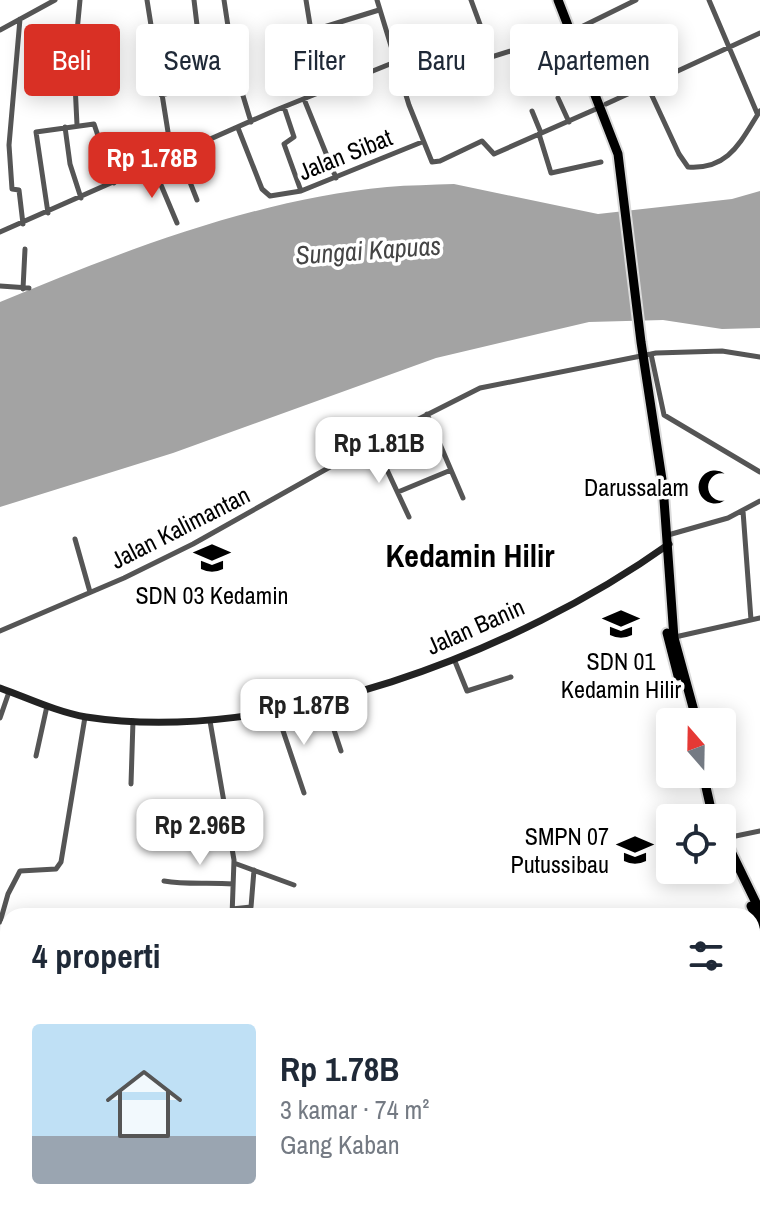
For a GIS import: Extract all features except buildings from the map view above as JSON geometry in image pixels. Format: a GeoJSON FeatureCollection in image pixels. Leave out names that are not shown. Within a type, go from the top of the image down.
{"type":"FeatureCollection","features":[{"type":"Feature","properties":{"kind":"highway"},"geometry":{"type":"LineString","coordinates":[[558,0],[568,24]]}},
{"type":"Feature","properties":{"kind":"highway"},"geometry":{"type":"LineString","coordinates":[[597,96],[613,136],[621,172],[641,342],[647,355],[674,638],[691,708]]}},
{"type":"Feature","properties":{"kind":"highway"},"geometry":{"type":"LineString","coordinates":[[666,536],[668,640],[690,708]]}},
{"type":"Feature","properties":{"kind":"highway"},"geometry":{"type":"LineString","coordinates":[[736,868],[753,908]]}},
{"type":"Feature","properties":{"kind":"street"},"geometry":{"type":"LineString","coordinates":[[0,30],[55,0]]}},
{"type":"Feature","properties":{"kind":"street"},"geometry":{"type":"LineString","coordinates":[[77,125],[74,63],[80,0]]}},
{"type":"Feature","properties":{"kind":"street"},"geometry":{"type":"LineString","coordinates":[[147,0],[151,24]]}},
{"type":"Feature","properties":{"kind":"street"},"geometry":{"type":"LineString","coordinates":[[194,0],[197,24]]}},
{"type":"Feature","properties":{"kind":"street"},"geometry":{"type":"LineString","coordinates":[[224,0],[234,66],[251,122]]}},
{"type":"Feature","properties":{"kind":"street"},"geometry":{"type":"LineString","coordinates":[[306,0],[311,31],[380,9]]}},
{"type":"Feature","properties":{"kind":"street"},"geometry":{"type":"LineString","coordinates":[[377,0],[389,41]]}},
{"type":"Feature","properties":{"kind":"street"},"geometry":{"type":"LineString","coordinates":[[471,0],[480,24]]}},
{"type":"Feature","properties":{"kind":"street"},"geometry":{"type":"LineString","coordinates":[[587,24],[636,0]]}},
{"type":"Feature","properties":{"kind":"street"},"geometry":{"type":"LineString","coordinates":[[652,96],[688,167],[715,163],[732,155],[759,112],[709,0]]}},
{"type":"Feature","properties":{"kind":"street"},"geometry":{"type":"LineString","coordinates":[[20,19],[8,157],[12,189],[19,190],[23,224]]}},
{"type":"Feature","properties":{"kind":"street"},"geometry":{"type":"LineString","coordinates":[[678,71],[760,33]]}},
{"type":"Feature","properties":{"kind":"street"},"geometry":{"type":"LineString","coordinates":[[0,232],[284,107],[389,64]]}},
{"type":"Feature","properties":{"kind":"street"},"geometry":{"type":"LineString","coordinates":[[161,96],[172,157]]}},
{"type":"Feature","properties":{"kind":"street"},"geometry":{"type":"LineString","coordinates":[[406,96],[422,142],[429,158],[435,163],[479,141],[485,142],[492,155],[596,109]]}},
{"type":"Feature","properties":{"kind":"street"},"geometry":{"type":"LineString","coordinates":[[606,104],[623,96]]}},
{"type":"Feature","properties":{"kind":"street"},"geometry":{"type":"LineString","coordinates":[[558,98],[569,122]]}},
{"type":"Feature","properties":{"kind":"street"},"geometry":{"type":"LineString","coordinates":[[304,99],[336,178]]}},
{"type":"Feature","properties":{"kind":"street"},"geometry":{"type":"LineString","coordinates":[[284,107],[294,137],[284,144],[301,191]]}},
{"type":"Feature","properties":{"kind":"street"},"geometry":{"type":"LineString","coordinates":[[532,111],[551,173],[601,162]]}},
{"type":"Feature","properties":{"kind":"street"},"geometry":{"type":"LineString","coordinates":[[48,213],[36,132],[94,124],[114,183]]}},
{"type":"Feature","properties":{"kind":"street"},"geometry":{"type":"LineString","coordinates":[[65,127],[70,164],[81,198]]}},
{"type":"Feature","properties":{"kind":"street","name":"Jalan Sibat"},"geometry":{"type":"LineString","coordinates":[[238,128],[264,193],[280,197],[336,178],[422,142]]}},
{"type":"Feature","properties":{"kind":"street"},"geometry":{"type":"LineString","coordinates":[[179,154],[197,200]]}},
{"type":"Feature","properties":{"kind":"street"},"geometry":{"type":"LineString","coordinates":[[153,166],[177,223]]}},
{"type":"Feature","properties":{"kind":"street"},"geometry":{"type":"LineString","coordinates":[[0,286],[26,288],[25,249]]}},
{"type":"Feature","properties":{"kind":"street","name":"Jalan Kalimantan"},"geometry":{"type":"LineString","coordinates":[[0,631],[193,544],[374,442],[480,388],[647,355],[722,351],[760,357]]}},
{"type":"Feature","properties":{"kind":"street"},"geometry":{"type":"LineString","coordinates":[[647,355],[664,415],[760,472]]}},
{"type":"Feature","properties":{"kind":"street"},"geometry":{"type":"LineString","coordinates":[[427,414],[463,498]]}},
{"type":"Feature","properties":{"kind":"street"},"geometry":{"type":"LineString","coordinates":[[374,442],[409,517]]}},
{"type":"Feature","properties":{"kind":"street"},"geometry":{"type":"LineString","coordinates":[[398,492],[451,470]]}},
{"type":"Feature","properties":{"kind":"street","name":"Jalan Banin"},"geometry":{"type":"LineString","coordinates":[[0,688],[85,717],[133,721],[210,721],[324,699],[454,659],[577,600],[666,536],[743,511],[760,501]]}},
{"type":"Feature","properties":{"kind":"street"},"geometry":{"type":"LineString","coordinates":[[743,511],[751,620]]}},
{"type":"Feature","properties":{"kind":"street"},"geometry":{"type":"LineString","coordinates":[[75,539],[90,592]]}},
{"type":"Feature","properties":{"kind":"street"},"geometry":{"type":"LineString","coordinates":[[674,638],[760,618]]}},
{"type":"Feature","properties":{"kind":"street"},"geometry":{"type":"LineString","coordinates":[[454,659],[469,691],[511,677]]}},
{"type":"Feature","properties":{"kind":"street"},"geometry":{"type":"LineString","coordinates":[[0,718],[10,691]]}},
{"type":"Feature","properties":{"kind":"street"},"geometry":{"type":"LineString","coordinates":[[324,699],[341,751]]}},
{"type":"Feature","properties":{"kind":"street"},"geometry":{"type":"LineString","coordinates":[[36,756],[47,705]]}},
{"type":"Feature","properties":{"kind":"street"},"geometry":{"type":"LineString","coordinates":[[276,710],[304,793]]}},
{"type":"Feature","properties":{"kind":"street"},"geometry":{"type":"LineString","coordinates":[[4,908],[20,871],[56,869],[61,862],[85,717]]}},
{"type":"Feature","properties":{"kind":"street"},"geometry":{"type":"LineString","coordinates":[[131,784],[133,721]]}},
{"type":"Feature","properties":{"kind":"street"},"geometry":{"type":"LineString","coordinates":[[210,721],[234,863],[232,908]]}},
{"type":"Feature","properties":{"kind":"street"},"geometry":{"type":"LineString","coordinates":[[736,837],[760,831]]}},
{"type":"Feature","properties":{"kind":"street"},"geometry":{"type":"LineString","coordinates":[[234,863],[294,885]]}},
{"type":"Feature","properties":{"kind":"street"},"geometry":{"type":"LineString","coordinates":[[247,908],[251,907],[254,870]]}},
{"type":"Feature","properties":{"kind":"street"},"geometry":{"type":"LineString","coordinates":[[164,881],[186,885],[201,882],[233,884]]}},
{"type":"Feature","properties":{"kind":"street"},"geometry":{"type":"LineString","coordinates":[[0,892],[8,894]]}},
{"type":"Feature","properties":{"kind":"water","name":"Sungai Kapuas"},"geometry":{"type":"Polygon","coordinates":[[[454,184],[598,214],[732,199],[760,191],[760,328],[722,329],[663,320],[589,322],[436,358],[173,453],[0,507],[0,302],[189,230],[287,203],[387,187],[454,184]]]}},
{"type":"Feature","properties":{"kind":"place","name":"Darussalam"},"geometry":{"type":"Point","coordinates":[715,487]}},
{"type":"Feature","properties":{"kind":"place","name":"SDN 03 Kedamin"},"geometry":{"type":"Point","coordinates":[212,558]}},
{"type":"Feature","properties":{"kind":"place","name":"SDN 01 Kedamin Hilir"},"geometry":{"type":"Point","coordinates":[621,624]}},
{"type":"Feature","properties":{"kind":"place","name":"SMPN 07 Putussibau"},"geometry":{"type":"Point","coordinates":[635,850]}},
{"type":"Feature","properties":{"kind":"district","name":"Kedamin Hilir"},"geometry":{"type":"Point","coordinates":[470,555]}}]}
